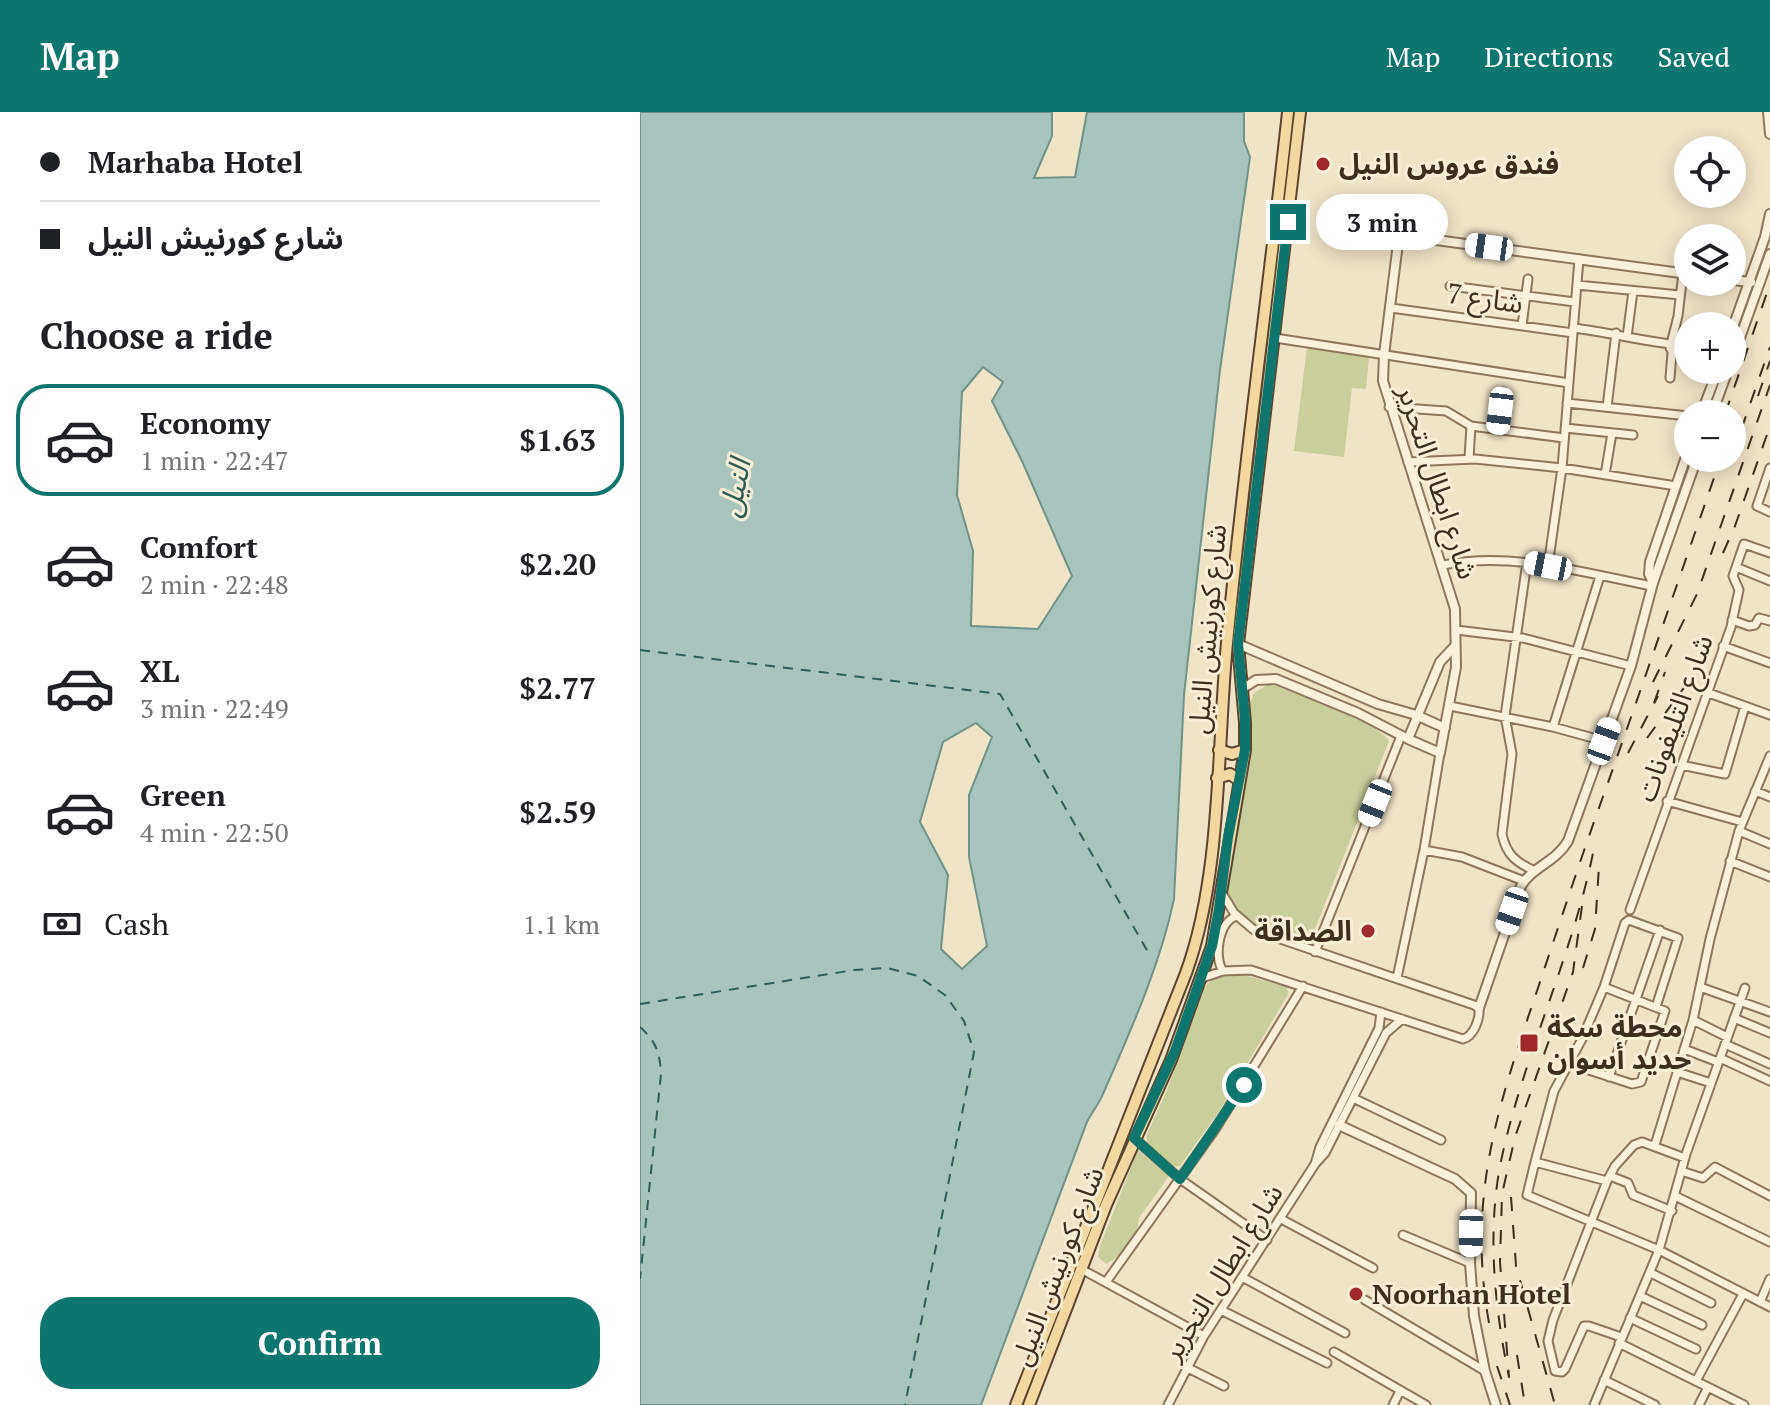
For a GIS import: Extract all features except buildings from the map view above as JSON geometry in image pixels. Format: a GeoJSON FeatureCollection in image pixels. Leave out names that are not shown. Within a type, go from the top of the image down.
{"type":"FeatureCollection","features":[{"type":"Feature","properties":{"kind":"main road","name":"شارع كورنيش النيل"},"geometry":{"type":"LineString","coordinates":[[1016,1405],[1192,958],[1202,919],[1227,644],[1288,112]]}},
{"type":"Feature","properties":{"kind":"main road","name":"شارع كورنيش النيل"},"geometry":{"type":"LineString","coordinates":[[1029,1405],[1134,1138],[1166,1071],[1212,946],[1245,750],[1238,644],[1300,112]]}},
{"type":"Feature","properties":{"kind":"main road"},"geometry":{"type":"LineString","coordinates":[[1219,750],[1232,754],[1245,750]]}},
{"type":"Feature","properties":{"kind":"main road"},"geometry":{"type":"LineString","coordinates":[[1217,778],[1230,774],[1239,780]]}},
{"type":"Feature","properties":{"kind":"main road"},"geometry":{"type":"LineString","coordinates":[[1158,1045],[1159,1051],[1166,1053],[1179,1037]]}},
{"type":"Feature","properties":{"kind":"street"},"geometry":{"type":"LineString","coordinates":[[1768,112],[1770,134]]}},
{"type":"Feature","properties":{"kind":"street"},"geometry":{"type":"LineString","coordinates":[[1738,312],[1770,214]]}},
{"type":"Feature","properties":{"kind":"street","name":"شارع ابطال التحرير"},"geometry":{"type":"LineString","coordinates":[[1397,978],[1424,850],[1457,663],[1454,647],[1455,609],[1383,381],[1399,235],[1579,259]]}},
{"type":"Feature","properties":{"kind":"street"},"geometry":{"type":"LineString","coordinates":[[1746,322],[1770,254]]}},
{"type":"Feature","properties":{"kind":"street"},"geometry":{"type":"LineString","coordinates":[[1548,566],[1562,468],[1579,259],[1674,272]]}},
{"type":"Feature","properties":{"kind":"street"},"geometry":{"type":"LineString","coordinates":[[1522,326],[1528,279]]}},
{"type":"Feature","properties":{"kind":"street"},"geometry":{"type":"LineString","coordinates":[[1746,282],[1760,284]]}},
{"type":"Feature","properties":{"kind":"street"},"geometry":{"type":"LineString","coordinates":[[1577,285],[1674,294]]}},
{"type":"Feature","properties":{"kind":"street"},"geometry":{"type":"LineString","coordinates":[[1450,286],[1575,302]]}},
{"type":"Feature","properties":{"kind":"street"},"geometry":{"type":"LineString","coordinates":[[1627,337],[1633,291]]}},
{"type":"Feature","properties":{"kind":"street"},"geometry":{"type":"LineString","coordinates":[[1670,378],[1671,348],[1680,296]]}},
{"type":"Feature","properties":{"kind":"street","name":"شارع 7"},"geometry":{"type":"LineString","coordinates":[[1391,308],[1522,326],[1616,333],[1674,349]]}},
{"type":"Feature","properties":{"kind":"street"},"geometry":{"type":"LineString","coordinates":[[1607,407],[1616,333]]}},
{"type":"Feature","properties":{"kind":"street"},"geometry":{"type":"LineString","coordinates":[[1275,338],[1569,383]]}},
{"type":"Feature","properties":{"kind":"street"},"geometry":{"type":"LineString","coordinates":[[1498,430],[1503,392]]}},
{"type":"Feature","properties":{"kind":"street"},"geometry":{"type":"LineString","coordinates":[[1567,403],[1674,414]]}},
{"type":"Feature","properties":{"kind":"street"},"geometry":{"type":"LineString","coordinates":[[1389,407],[1446,411],[1471,426],[1564,438]]}},
{"type":"Feature","properties":{"kind":"street"},"geometry":{"type":"LineString","coordinates":[[1469,458],[1471,426]]}},
{"type":"Feature","properties":{"kind":"street"},"geometry":{"type":"LineString","coordinates":[[1565,428],[1633,435]]}},
{"type":"Feature","properties":{"kind":"street"},"geometry":{"type":"LineString","coordinates":[[1605,475],[1612,433]]}},
{"type":"Feature","properties":{"kind":"street"},"geometry":{"type":"LineString","coordinates":[[1408,462],[1469,458],[1562,468],[1676,486]]}},
{"type":"Feature","properties":{"kind":"street"},"geometry":{"type":"LineString","coordinates":[[1770,468],[1757,506],[1770,512]]}},
{"type":"Feature","properties":{"kind":"street"},"geometry":{"type":"LineString","coordinates":[[1653,585],[1649,574],[1650,562],[1681,472]]}},
{"type":"Feature","properties":{"kind":"street"},"geometry":{"type":"LineString","coordinates":[[1199,979],[1223,971],[1251,970],[1463,1039],[1471,1034],[1524,881],[1554,859],[1568,841],[1631,666],[1653,585],[1692,472]]}},
{"type":"Feature","properties":{"kind":"street","name":"شارع التليفونات"},"geometry":{"type":"LineString","coordinates":[[1630,910],[1732,620],[1739,590],[1733,579],[1736,567],[1747,543],[1770,553]]}},
{"type":"Feature","properties":{"kind":"street"},"geometry":{"type":"LineString","coordinates":[[1443,565],[1485,559],[1527,562],[1653,585]]}},
{"type":"Feature","properties":{"kind":"street"},"geometry":{"type":"LineString","coordinates":[[1527,562],[1505,716],[1512,754],[1503,824],[1504,845],[1517,863],[1535,871]]}},
{"type":"Feature","properties":{"kind":"street"},"geometry":{"type":"LineString","coordinates":[[1736,567],[1770,581]]}},
{"type":"Feature","properties":{"kind":"street"},"geometry":{"type":"LineString","coordinates":[[1553,727],[1600,576]]}},
{"type":"Feature","properties":{"kind":"street"},"geometry":{"type":"LineString","coordinates":[[1732,620],[1749,626],[1755,625],[1759,618],[1770,621]]}},
{"type":"Feature","properties":{"kind":"street"},"geometry":{"type":"LineString","coordinates":[[1456,630],[1516,637],[1631,666]]}},
{"type":"Feature","properties":{"kind":"street"},"geometry":{"type":"LineString","coordinates":[[1238,644],[1378,704],[1416,715],[1445,728]]}},
{"type":"Feature","properties":{"kind":"street"},"geometry":{"type":"LineString","coordinates":[[1723,646],[1770,663]]}},
{"type":"Feature","properties":{"kind":"street","name":"شارع ابطال التحرير"},"geometry":{"type":"LineString","coordinates":[[1404,738],[1442,658],[1454,647]]}},
{"type":"Feature","properties":{"kind":"street"},"geometry":{"type":"LineString","coordinates":[[1242,689],[1256,680],[1276,679],[1358,713],[1440,753]]}},
{"type":"Feature","properties":{"kind":"street"},"geometry":{"type":"LineString","coordinates":[[1706,692],[1770,715]]}},
{"type":"Feature","properties":{"kind":"street"},"geometry":{"type":"LineString","coordinates":[[1450,706],[1505,716],[1604,741]]}},
{"type":"Feature","properties":{"kind":"street"},"geometry":{"type":"LineString","coordinates":[[1681,765],[1725,774],[1745,706]]}},
{"type":"Feature","properties":{"kind":"street"},"geometry":{"type":"LineString","coordinates":[[1315,952],[1404,738]]}},
{"type":"Feature","properties":{"kind":"street"},"geometry":{"type":"LineString","coordinates":[[1655,1145],[1693,1020],[1730,861],[1742,822],[1769,761]]}},
{"type":"Feature","properties":{"kind":"street"},"geometry":{"type":"LineString","coordinates":[[1755,791],[1770,797]]}},
{"type":"Feature","properties":{"kind":"street"},"geometry":{"type":"LineString","coordinates":[[1667,801],[1742,822]]}},
{"type":"Feature","properties":{"kind":"street"},"geometry":{"type":"LineString","coordinates":[[1739,831],[1770,844]]}},
{"type":"Feature","properties":{"kind":"street"},"geometry":{"type":"LineString","coordinates":[[1424,850],[1476,861],[1524,881]]}},
{"type":"Feature","properties":{"kind":"street"},"geometry":{"type":"LineString","coordinates":[[1730,861],[1770,877]]}},
{"type":"Feature","properties":{"kind":"street"},"geometry":{"type":"LineString","coordinates":[[1221,893],[1237,916],[1254,930],[1479,1008]]}},
{"type":"Feature","properties":{"kind":"street"},"geometry":{"type":"LineString","coordinates":[[1223,971],[1218,956],[1225,923],[1237,916]]}},
{"type":"Feature","properties":{"kind":"street"},"geometry":{"type":"LineString","coordinates":[[1570,1064],[1639,1084],[1643,1079],[1678,938],[1627,921],[1604,987],[1552,1097],[1527,1195],[1659,1250],[1770,1307]]}},
{"type":"Feature","properties":{"kind":"street"},"geometry":{"type":"LineString","coordinates":[[1609,1077],[1660,930]]}},
{"type":"Feature","properties":{"kind":"street"},"geometry":{"type":"LineString","coordinates":[[1106,1282],[1244,1085],[1303,986]]}},
{"type":"Feature","properties":{"kind":"street"},"geometry":{"type":"LineString","coordinates":[[1604,987],[1660,1008]]}},
{"type":"Feature","properties":{"kind":"street"},"geometry":{"type":"LineString","coordinates":[[1700,987],[1770,1012]]}},
{"type":"Feature","properties":{"kind":"street"},"geometry":{"type":"LineString","coordinates":[[1596,1404],[1620,1340],[1651,1273],[1672,1211],[1685,1158],[1745,988]]}},
{"type":"Feature","properties":{"kind":"street","name":"شارع ابطال التحرير"},"geometry":{"type":"LineString","coordinates":[[1315,1164],[1320,1147],[1379,1028],[1381,1012]]}},
{"type":"Feature","properties":{"kind":"street"},"geometry":{"type":"LineString","coordinates":[[1734,1018],[1770,1033]]}},
{"type":"Feature","properties":{"kind":"street","name":"شارع ابطال التحرير"},"geometry":{"type":"LineString","coordinates":[[1168,1405],[1204,1336],[1325,1153],[1388,1029],[1402,1019]]}},
{"type":"Feature","properties":{"kind":"street"},"geometry":{"type":"LineString","coordinates":[[1693,1020],[1770,1064]]}},
{"type":"Feature","properties":{"kind":"street"},"geometry":{"type":"LineString","coordinates":[[1684,1049],[1770,1081]]}},
{"type":"Feature","properties":{"kind":"street"},"geometry":{"type":"LineString","coordinates":[[1677,1072],[1711,1083]]}},
{"type":"Feature","properties":{"kind":"street"},"geometry":{"type":"LineString","coordinates":[[1353,1098],[1441,1140]]}},
{"type":"Feature","properties":{"kind":"street"},"geometry":{"type":"LineString","coordinates":[[1339,1125],[1464,1184],[1473,1197],[1470,1263],[1474,1316],[1485,1371],[1496,1405]]}},
{"type":"Feature","properties":{"kind":"street"},"geometry":{"type":"LineString","coordinates":[[1134,1138],[1180,1179],[1267,1240]]}},
{"type":"Feature","properties":{"kind":"street"},"geometry":{"type":"LineString","coordinates":[[1685,1158],[1645,1142],[1634,1145],[1615,1166],[1549,1334],[1549,1346],[1555,1371],[1565,1369],[1584,1326],[1589,1326],[1744,1405]]}},
{"type":"Feature","properties":{"kind":"street"},"geometry":{"type":"LineString","coordinates":[[1535,1162],[1628,1183],[1633,1195],[1672,1211]]}},
{"type":"Feature","properties":{"kind":"street"},"geometry":{"type":"LineString","coordinates":[[1681,1171],[1703,1178],[1715,1167],[1770,1196]]}},
{"type":"Feature","properties":{"kind":"street"},"geometry":{"type":"LineString","coordinates":[[1675,1196],[1770,1242]]}},
{"type":"Feature","properties":{"kind":"street"},"geometry":{"type":"LineString","coordinates":[[1281,1219],[1373,1268]]}},
{"type":"Feature","properties":{"kind":"street"},"geometry":{"type":"LineString","coordinates":[[1403,1235],[1470,1263]]}},
{"type":"Feature","properties":{"kind":"street"},"geometry":{"type":"LineString","coordinates":[[1081,1269],[1204,1336]]}},
{"type":"Feature","properties":{"kind":"street"},"geometry":{"type":"LineString","coordinates":[[1651,1273],[1711,1303]]}},
{"type":"Feature","properties":{"kind":"street"},"geometry":{"type":"LineString","coordinates":[[1242,1277],[1345,1333]]}},
{"type":"Feature","properties":{"kind":"street"},"geometry":{"type":"LineString","coordinates":[[1760,1302],[1770,1279]]}},
{"type":"Feature","properties":{"kind":"street"},"geometry":{"type":"LineString","coordinates":[[1696,1381],[1743,1294]]}},
{"type":"Feature","properties":{"kind":"street"},"geometry":{"type":"LineString","coordinates":[[1640,1296],[1702,1325]]}},
{"type":"Feature","properties":{"kind":"street"},"geometry":{"type":"LineString","coordinates":[[1365,1300],[1485,1371]]}},
{"type":"Feature","properties":{"kind":"street"},"geometry":{"type":"LineString","coordinates":[[1221,1310],[1327,1363]]}},
{"type":"Feature","properties":{"kind":"street"},"geometry":{"type":"LineString","coordinates":[[1630,1318],[1696,1349]]}},
{"type":"Feature","properties":{"kind":"street"},"geometry":{"type":"LineString","coordinates":[[1334,1352],[1426,1405]]}},
{"type":"Feature","properties":{"kind":"street"},"geometry":{"type":"LineString","coordinates":[[1188,1368],[1224,1386]]}},
{"type":"Feature","properties":{"kind":"street"},"geometry":{"type":"LineString","coordinates":[[1604,1380],[1655,1405]]}},
{"type":"Feature","properties":{"kind":"street"},"geometry":{"type":"LineString","coordinates":[[1489,1385],[1489,1405]]}},
{"type":"Feature","properties":{"kind":"street"},"geometry":{"type":"LineString","coordinates":[[1699,1405],[1708,1387]]}},
{"type":"Feature","properties":{"kind":"street"},"geometry":{"type":"LineString","coordinates":[[1393,1405],[1400,1391]]}},
{"type":"Feature","properties":{"kind":"green space"},"geometry":{"type":"Polygon","coordinates":[[[1307,347],[1369,358],[1366,389],[1352,388],[1344,457],[1294,451],[1307,347]]]}},
{"type":"Feature","properties":{"kind":"green space"},"geometry":{"type":"Polygon","coordinates":[[[1267,685],[1277,686],[1355,718],[1383,734],[1389,741],[1310,942],[1306,945],[1269,933],[1247,920],[1230,902],[1225,889],[1247,776],[1250,703],[1254,693],[1267,685]]]}},
{"type":"Feature","properties":{"kind":"green space"},"geometry":{"type":"Polygon","coordinates":[[[1237,973],[1286,987],[1289,993],[1218,1113],[1180,1166],[1170,1167],[1148,1147],[1146,1136],[1167,1090],[1203,989],[1213,979],[1237,973]]]}},
{"type":"Feature","properties":{"kind":"green space"},"geometry":{"type":"Polygon","coordinates":[[[1138,1150],[1169,1176],[1139,1218],[1128,1245],[1106,1264],[1098,1257],[1100,1246],[1138,1150]]]}},
{"type":"Feature","properties":{"kind":"water","name":"النيل"},"geometry":{"type":"Polygon","coordinates":[[[640,112],[1052,112],[1052,136],[1034,178],[1075,177],[1087,112],[1244,112],[1244,141],[1250,157],[1220,370],[1184,695],[1174,899],[1161,949],[1143,998],[1101,1098],[1087,1122],[981,1405],[640,1405],[640,112]],[[983,367],[962,392],[957,495],[973,551],[971,626],[1038,629],[1072,576],[992,401],[1003,382],[983,367]],[[976,723],[943,742],[920,822],[948,875],[941,949],[962,969],[987,946],[969,857],[969,795],[992,737],[976,723]]]}},
{"type":"Feature","properties":{"kind":"ferry route"},"geometry":{"type":"LineString","coordinates":[[640,650],[1000,694],[1148,952]]}},
{"type":"Feature","properties":{"kind":"ferry route"},"geometry":{"type":"LineString","coordinates":[[640,1004],[854,970],[887,968],[918,976],[945,995],[964,1021],[974,1052],[905,1405]]}},
{"type":"Feature","properties":{"kind":"ferry route"},"geometry":{"type":"LineString","coordinates":[[640,1027],[656,1048],[661,1074],[640,1279]]}},
{"type":"Feature","properties":{"kind":"railway"},"geometry":{"type":"LineString","coordinates":[[1730,400],[1770,284]]}},
{"type":"Feature","properties":{"kind":"railway"},"geometry":{"type":"LineString","coordinates":[[1746,416],[1770,347]]}},
{"type":"Feature","properties":{"kind":"railway"},"geometry":{"type":"LineString","coordinates":[[1758,396],[1770,361]]}},
{"type":"Feature","properties":{"kind":"railway"},"geometry":{"type":"LineString","coordinates":[[1653,682],[1697,594],[1770,385]]}},
{"type":"Feature","properties":{"kind":"railway"},"geometry":{"type":"LineString","coordinates":[[1723,553],[1770,426]]}},
{"type":"Feature","properties":{"kind":"railway"},"geometry":{"type":"LineString","coordinates":[[1489,1323],[1483,1278],[1482,1235],[1484,1194],[1498,1115],[1573,883],[1716,472]]}},
{"type":"Feature","properties":{"kind":"railway"},"geometry":{"type":"LineString","coordinates":[[1647,738],[1711,651]]}},
{"type":"Feature","properties":{"kind":"railway"},"geometry":{"type":"LineString","coordinates":[[1654,703],[1665,672]]}},
{"type":"Feature","properties":{"kind":"railway"},"geometry":{"type":"LineString","coordinates":[[1628,753],[1658,696]]}},
{"type":"Feature","properties":{"kind":"railway"},"geometry":{"type":"LineString","coordinates":[[1582,906],[1573,972],[1515,1137],[1502,1194],[1500,1262],[1509,1377],[1499,1322],[1494,1265],[1498,1180],[1513,1114],[1573,929],[1593,853]]}},
{"type":"Feature","properties":{"kind":"railway"},"geometry":{"type":"LineString","coordinates":[[1583,968],[1595,929],[1599,866]]}},
{"type":"Feature","properties":{"kind":"railway"},"geometry":{"type":"LineString","coordinates":[[1511,1197],[1516,1266],[1555,1405]]}},
{"type":"Feature","properties":{"kind":"railway"},"geometry":{"type":"LineString","coordinates":[[1517,1355],[1525,1405]]}},
{"type":"Feature","properties":{"kind":"railway"},"geometry":{"type":"LineString","coordinates":[[1497,1366],[1510,1405]]}},
{"type":"Feature","properties":{"kind":"place","name":"فندق عروس النيل"},"geometry":{"type":"Point","coordinates":[1323,164]}},
{"type":"Feature","properties":{"kind":"place","name":"الصداقة"},"geometry":{"type":"Point","coordinates":[1368,931]}},
{"type":"Feature","properties":{"kind":"place","name":"محطة سكة حديد أسوان"},"geometry":{"type":"Point","coordinates":[1529,1043]}},
{"type":"Feature","properties":{"kind":"place","name":"Noorhan Hotel"},"geometry":{"type":"Point","coordinates":[1356,1294]}},
{"type":"Feature","properties":{"kind":"route"},"geometry":{"type":"LineString","coordinates":[[1244,1085],[1180,1179],[1134,1138],[1175,1051],[1212,946],[1219,909],[1228,837],[1245,750],[1238,644],[1288,222]]}}]}
